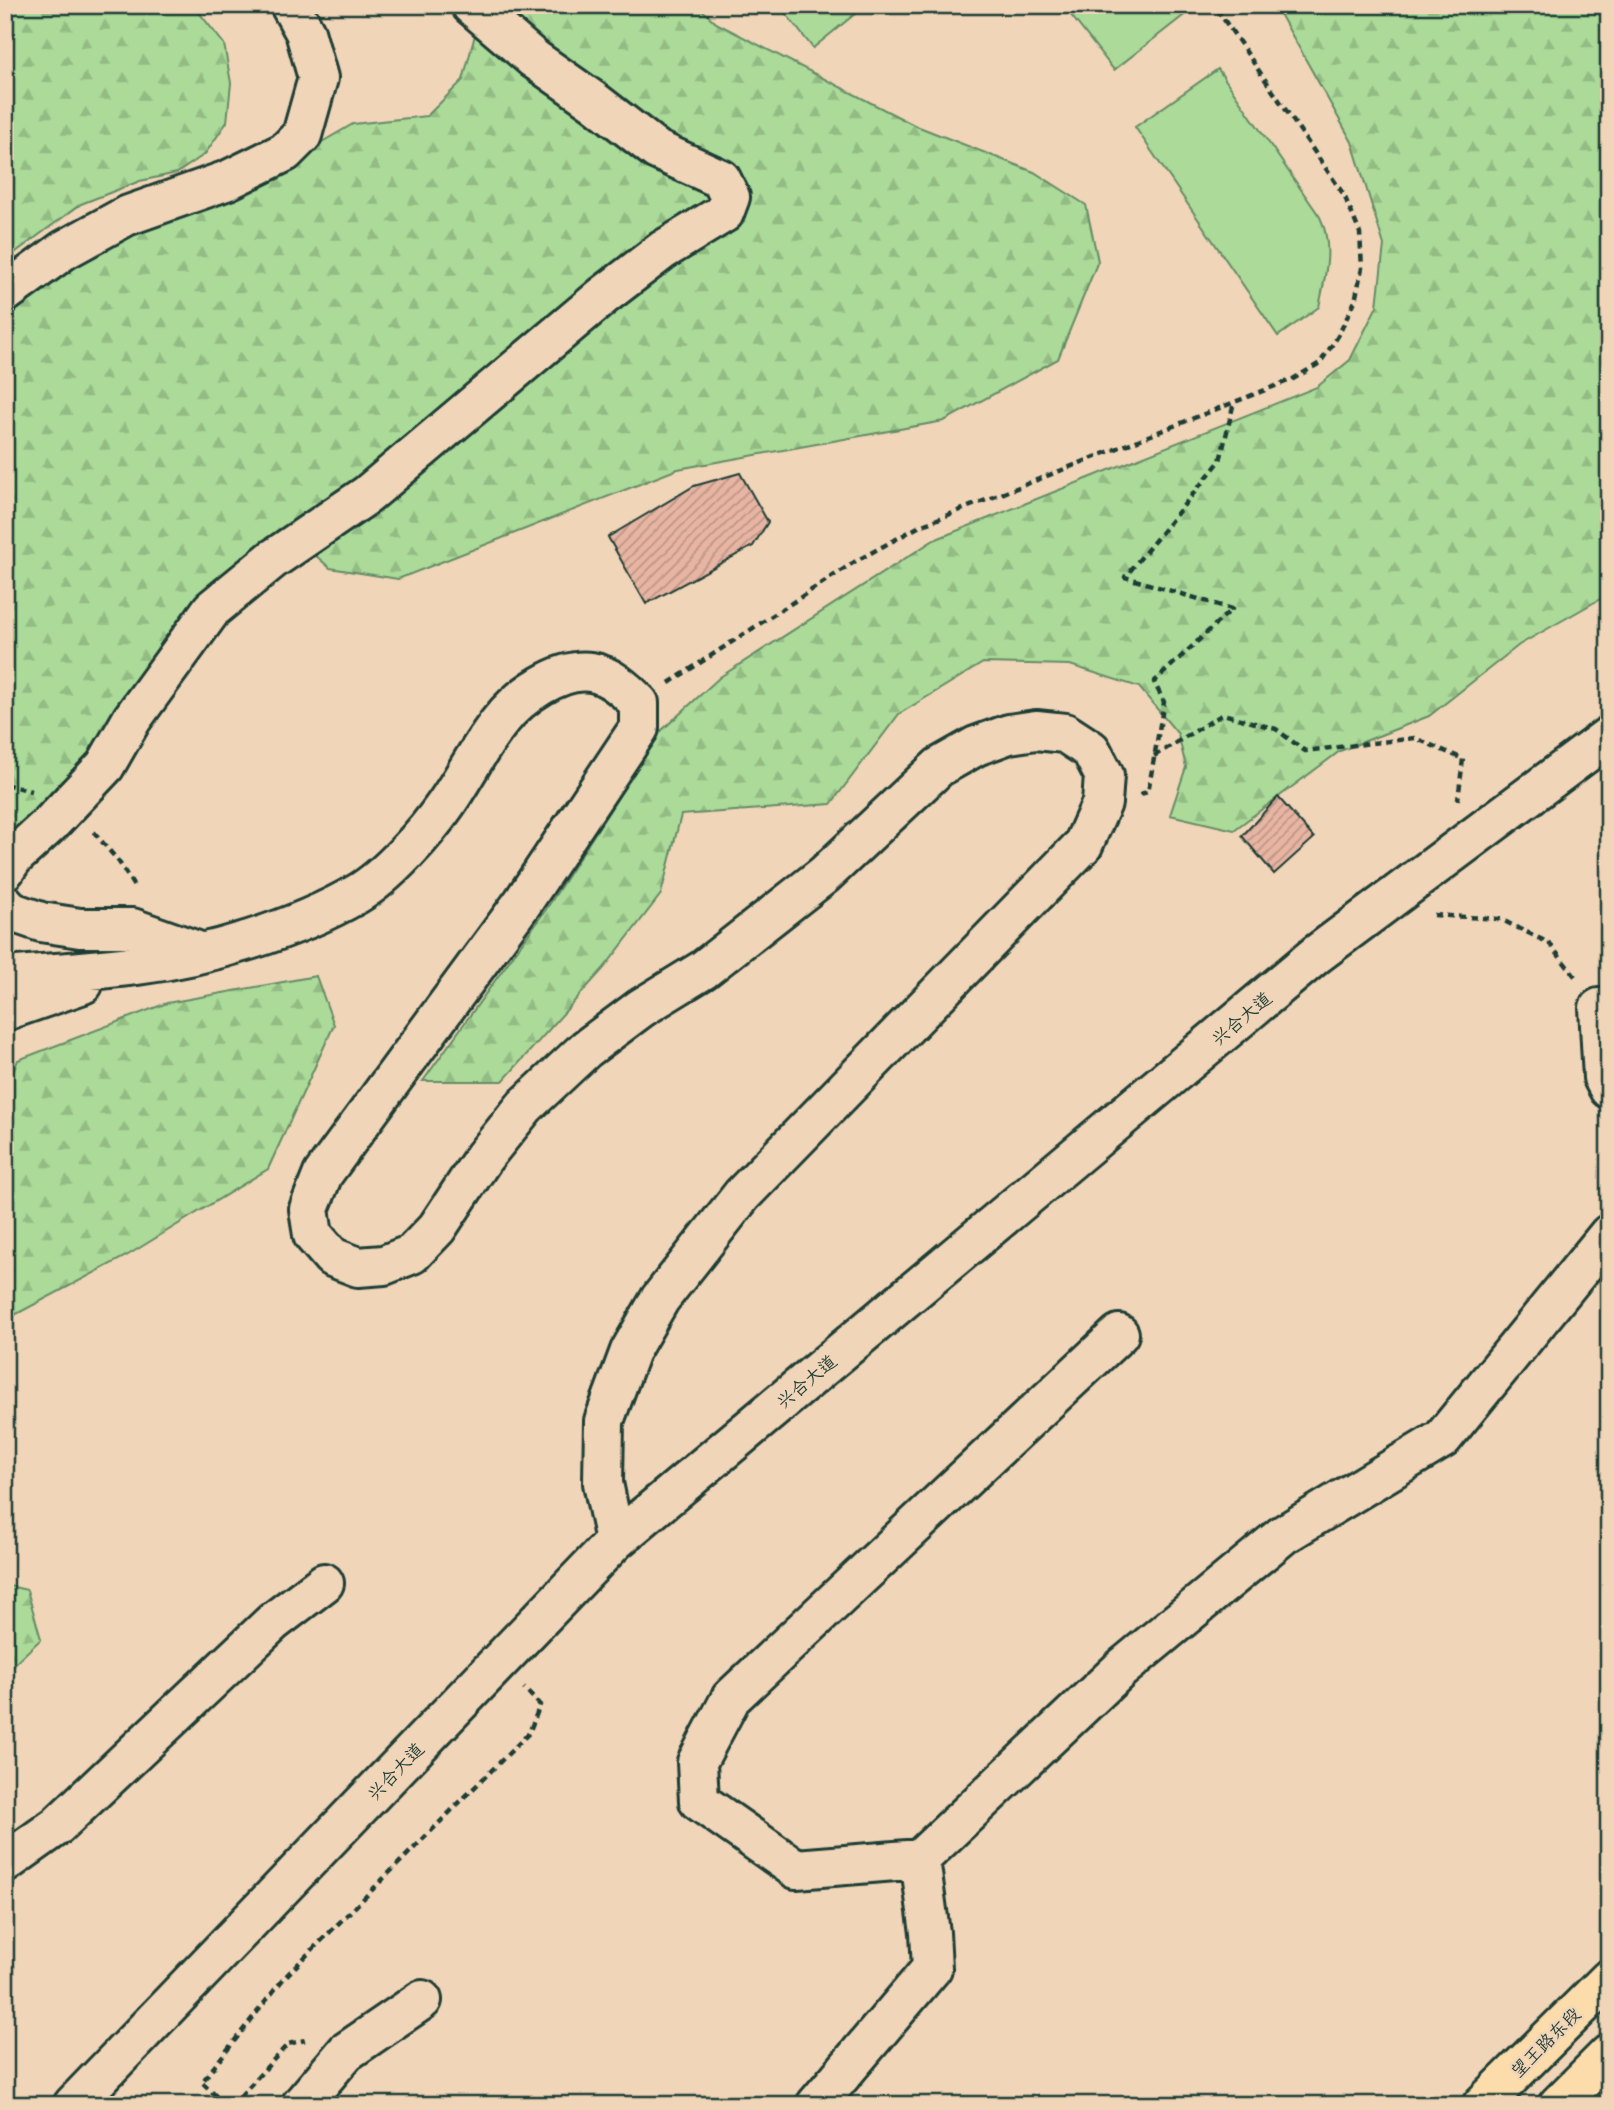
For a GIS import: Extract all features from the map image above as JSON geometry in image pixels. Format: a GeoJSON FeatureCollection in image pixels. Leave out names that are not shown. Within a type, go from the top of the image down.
{"type":"FeatureCollection","features":[{"type":"Feature","properties":{"kind":"main road","name":"望王路东段"},"geometry":{"type":"LineString","coordinates":[[1482,2105],[1609,1979]]}},
{"type":"Feature","properties":{"kind":"main road"},"geometry":{"type":"LineString","coordinates":[[1558,2105],[1609,2054]]}},
{"type":"Feature","properties":{"kind":"street"},"geometry":{"type":"LineString","coordinates":[[5,293],[64,250],[126,216],[229,180],[285,152],[302,135],[318,78],[305,32],[290,5]]}},
{"type":"Feature","properties":{"kind":"street"},"geometry":{"type":"LineString","coordinates":[[5,870],[13,858],[105,766],[132,719],[212,609],[273,559],[367,495],[603,296],[663,250],[724,213],[730,197],[722,179],[657,150],[534,59],[471,5]]}},
{"type":"Feature","properties":{"kind":"street"},"geometry":{"type":"LineString","coordinates":[[5,1011],[184,947],[275,932],[359,893],[407,852],[444,806],[501,719],[530,693],[559,676],[591,672],[619,684],[639,703],[639,728],[523,902],[323,1174],[309,1209],[313,1236],[332,1257],[358,1266],[384,1265],[412,1254],[437,1228],[484,1157],[525,1106],[586,1049],[642,1008],[703,970],[824,875],[939,767],[976,746],[1009,734],[1036,730],[1065,733],[1091,750],[1104,775],[1101,803],[1083,845],[742,1195],[660,1299],[630,1351],[604,1421],[603,1483],[615,1541]]}},
{"type":"Feature","properties":{"kind":"street","name":"兴合大道"},"geometry":{"type":"LineString","coordinates":[[74,2105],[615,1541],[1317,954],[1609,736]]}},
{"type":"Feature","properties":{"kind":"street"},"geometry":{"type":"LineString","coordinates":[[5,904],[12,912],[41,922],[80,928],[132,929],[184,947]]}},
{"type":"Feature","properties":{"kind":"street"},"geometry":{"type":"LineString","coordinates":[[5,977],[138,965]]}},
{"type":"Feature","properties":{"kind":"street"},"geometry":{"type":"LineString","coordinates":[[1599,1008],[1603,1079],[1609,1090]]}},
{"type":"Feature","properties":{"kind":"street"},"geometry":{"type":"LineString","coordinates":[[1119,1335],[731,1698],[697,1762],[699,1801],[796,1869],[920,1859],[1122,1668],[1283,1535],[1442,1439],[1609,1234]]}},
{"type":"Feature","properties":{"kind":"street"},"geometry":{"type":"LineString","coordinates":[[5,1863],[57,1826],[273,1622],[324,1583]]}},
{"type":"Feature","properties":{"kind":"street"},"geometry":{"type":"LineString","coordinates":[[816,2105],[932,1969],[920,1859]]}},
{"type":"Feature","properties":{"kind":"street"},"geometry":{"type":"LineString","coordinates":[[300,2105],[346,2052],[422,2000]]}},
{"type":"Feature","properties":{"kind":"path"},"geometry":{"type":"LineString","coordinates":[[639,703],[856,561],[920,526],[1293,379],[1320,363],[1338,336],[1354,301],[1362,268],[1360,233],[1343,195],[1214,5]]}},
{"type":"Feature","properties":{"kind":"path"},"geometry":{"type":"LineString","coordinates":[[1101,803],[1148,792],[1164,702],[1154,682],[1232,609],[1125,578],[1220,461],[1234,402]]}},
{"type":"Feature","properties":{"kind":"path"},"geometry":{"type":"LineString","coordinates":[[1154,756],[1223,714],[1276,729],[1305,751],[1415,738],[1463,759],[1455,808]]}},
{"type":"Feature","properties":{"kind":"path"},"geometry":{"type":"LineString","coordinates":[[5,784],[71,802],[184,947]]}},
{"type":"Feature","properties":{"kind":"path"},"geometry":{"type":"LineString","coordinates":[[1432,868],[1432,915],[1500,919],[1549,943],[1599,1008]]}},
{"type":"Feature","properties":{"kind":"path"},"geometry":{"type":"LineString","coordinates":[[225,2105],[202,2082],[284,1978],[529,1733],[540,1706],[500,1661]]}},
{"type":"Feature","properties":{"kind":"green space"},"geometry":{"type":"Polygon","coordinates":[[[5,5],[193,5],[224,44],[231,83],[227,122],[205,154],[177,173],[140,181],[81,204],[5,260],[5,5]]]}},
{"type":"Feature","properties":{"kind":"green space"},"geometry":{"type":"Polygon","coordinates":[[[474,5],[697,5],[716,23],[914,125],[1034,172],[1086,205],[1098,261],[1058,359],[944,421],[678,469],[398,579],[330,568],[284,528],[250,558],[89,763],[5,839],[5,308],[79,254],[191,209],[246,194],[280,177],[315,146],[353,124],[427,116],[463,80],[476,31],[474,5]]]}},
{"type":"Feature","properties":{"kind":"green space"},"geometry":{"type":"Polygon","coordinates":[[[779,5],[866,5],[813,48],[779,5]]]}},
{"type":"Feature","properties":{"kind":"green space"},"geometry":{"type":"Polygon","coordinates":[[[1063,5],[1197,5],[1114,70],[1063,5]]]}},
{"type":"Feature","properties":{"kind":"green space"},"geometry":{"type":"Polygon","coordinates":[[[1275,5],[1609,5],[1609,594],[1519,645],[1429,716],[1340,751],[1234,830],[1170,815],[1186,767],[1178,734],[1139,687],[1070,665],[983,663],[899,714],[831,804],[681,815],[661,894],[604,968],[503,1081],[423,1081],[547,908],[660,732],[720,677],[934,540],[1317,387],[1350,360],[1377,306],[1384,245],[1352,142],[1275,5]]]}},
{"type":"Feature","properties":{"kind":"green space"},"geometry":{"type":"Polygon","coordinates":[[[1218,69],[1320,217],[1327,239],[1327,262],[1319,307],[1278,336],[1135,127],[1218,69]]]}},
{"type":"Feature","properties":{"kind":"green space"},"geometry":{"type":"Polygon","coordinates":[[[316,976],[334,1025],[268,1169],[128,1255],[5,1320],[5,1093],[18,1060],[167,1003],[316,976]]]}},
{"type":"Feature","properties":{"kind":"green space"},"geometry":{"type":"Polygon","coordinates":[[[5,1585],[27,1590],[41,1639],[5,1673],[5,1585]]]}},
{"type":"Feature","properties":{"kind":"building"},"geometry":{"type":"Polygon","coordinates":[[[740,473],[768,522],[753,546],[646,604],[608,537],[694,486],[740,473]]]}},
{"type":"Feature","properties":{"kind":"building"},"geometry":{"type":"Polygon","coordinates":[[[1278,797],[1314,838],[1274,874],[1242,836],[1278,797]]]}}]}
